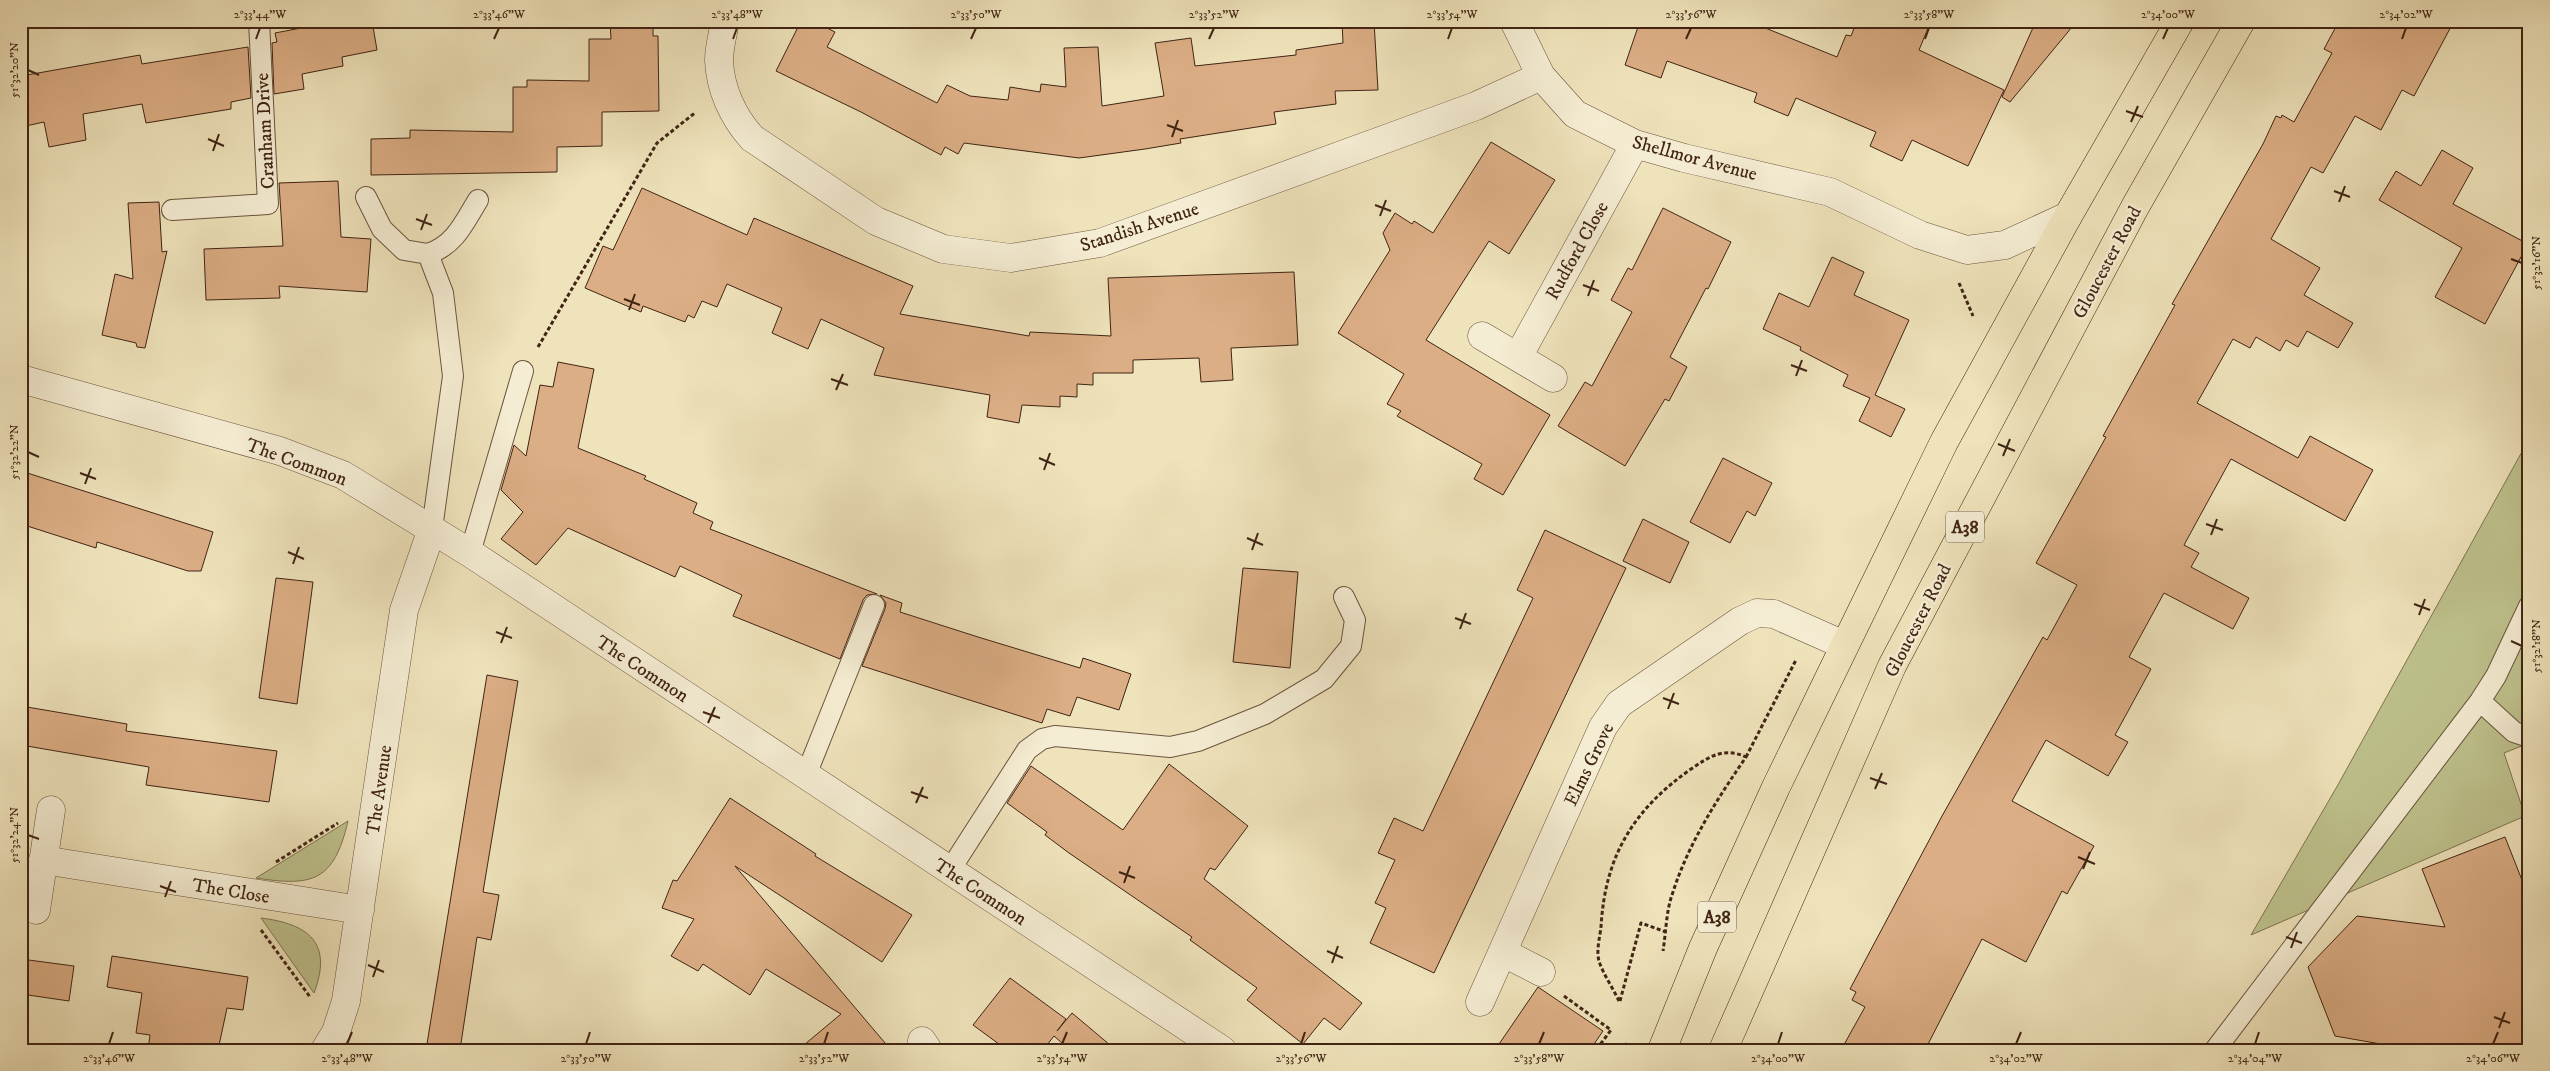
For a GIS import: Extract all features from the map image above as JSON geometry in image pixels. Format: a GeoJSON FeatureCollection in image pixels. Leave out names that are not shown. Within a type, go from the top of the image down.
{"type":"FeatureCollection","features":[{"type":"Feature","properties":{"kind":"main road","name":"A38"},"geometry":{"type":"LineString","coordinates":[[1662,1050],[1733,882],[1844,645],[1944,442],[2068,216],[2180,21]]}},
{"type":"Feature","properties":{"kind":"main road","name":"Gloucester Road"},"geometry":{"type":"LineString","coordinates":[[1723,1050],[1892,666],[2135,207],[2241,21]]}},
{"type":"Feature","properties":{"kind":"street","name":"Standish Avenue"},"geometry":{"type":"LineString","coordinates":[[725,21],[719,60],[724,91],[738,122],[752,138],[876,221],[943,249],[1011,258],[1100,242],[1476,106],[1541,76]]}},
{"type":"Feature","properties":{"kind":"street","name":"Shellmor Avenue"},"geometry":{"type":"LineString","coordinates":[[1514,21],[1541,76],[1575,114],[1635,144],[1684,158],[1830,192],[1920,235],[1967,250],[2005,245],[2068,216]]}},
{"type":"Feature","properties":{"kind":"street","name":"Rudford Close"},"geometry":{"type":"LineString","coordinates":[[1518,356],[1635,144]]}},
{"type":"Feature","properties":{"kind":"street"},"geometry":{"type":"LineString","coordinates":[[1482,336],[1553,378]]}},
{"type":"Feature","properties":{"kind":"street","name":"The Common"},"geometry":{"type":"LineString","coordinates":[[21,379],[280,451],[343,475],[470,553],[1222,1050]]}},
{"type":"Feature","properties":{"kind":"street","name":"The Avenue"},"geometry":{"type":"LineString","coordinates":[[325,1050],[336,1032],[346,1001],[404,610],[432,529]]}},
{"type":"Feature","properties":{"kind":"street","name":"Elms Grove"},"geometry":{"type":"LineString","coordinates":[[1480,1002],[1504,953],[1583,768],[1603,727],[1619,704],[1740,621],[1756,613],[1774,614],[1844,645]]}},
{"type":"Feature","properties":{"kind":"street"},"geometry":{"type":"LineString","coordinates":[[36,910],[51,810]]}},
{"type":"Feature","properties":{"kind":"street","name":"The Close"},"geometry":{"type":"LineString","coordinates":[[44,860],[360,910]]}},
{"type":"Feature","properties":{"kind":"street"},"geometry":{"type":"LineString","coordinates":[[1504,953],[1541,972]]}},
{"type":"Feature","properties":{"kind":"lane","name":"Cranham Drive"},"geometry":{"type":"LineString","coordinates":[[172,210],[268,204],[259,21]]}},
{"type":"Feature","properties":{"kind":"lane"},"geometry":{"type":"LineString","coordinates":[[366,197],[382,229],[404,250],[428,254],[443,250],[455,238],[478,200]]}},
{"type":"Feature","properties":{"kind":"lane"},"geometry":{"type":"LineString","coordinates":[[428,254],[443,293],[453,376],[432,529]]}},
{"type":"Feature","properties":{"kind":"lane"},"geometry":{"type":"LineString","coordinates":[[470,553],[523,371]]}},
{"type":"Feature","properties":{"kind":"lane"},"geometry":{"type":"LineString","coordinates":[[950,870],[1027,750],[1042,739],[1055,736],[1170,748],[1198,741],[1265,714],[1324,679],[1351,646],[1355,620],[1344,597]]}},
{"type":"Feature","properties":{"kind":"lane"},"geometry":{"type":"LineString","coordinates":[[806,775],[874,605]]}},
{"type":"Feature","properties":{"kind":"lane"},"geometry":{"type":"LineString","coordinates":[[2215,1050],[2480,700],[2496,676],[2529,606]]}},
{"type":"Feature","properties":{"kind":"lane"},"geometry":{"type":"LineString","coordinates":[[2480,700],[2514,732],[2529,737]]}},
{"type":"Feature","properties":{"kind":"path"},"geometry":{"type":"LineString","coordinates":[[523,371],[657,143],[724,91]]}},
{"type":"Feature","properties":{"kind":"path"},"geometry":{"type":"LineString","coordinates":[[1955,279],[1961,286],[1976,323],[1982,371]]}},
{"type":"Feature","properties":{"kind":"path"},"geometry":{"type":"LineString","coordinates":[[1662,957],[1671,896],[1693,840],[1720,794],[1746,757],[1811,630]]}},
{"type":"Feature","properties":{"kind":"path"},"geometry":{"type":"LineString","coordinates":[[1666,932],[1640,923],[1619,1001],[1598,960],[1603,894],[1624,838],[1641,814],[1664,788],[1710,756],[1734,751],[1746,757]]}},
{"type":"Feature","properties":{"kind":"path"},"geometry":{"type":"LineString","coordinates":[[1541,972],[1537,977],[1611,1030],[1596,1050]]}},
{"type":"Feature","properties":{"kind":"path"},"geometry":{"type":"LineString","coordinates":[[1624,1050],[1628,1041]]}},
{"type":"Feature","properties":{"kind":"green space"},"geometry":{"type":"Polygon","coordinates":[[[2529,439],[2529,743],[2504,753],[2525,816],[2251,935],[2339,783],[2529,439]]]}},
{"type":"Feature","properties":{"kind":"green space"},"geometry":{"type":"Polygon","coordinates":[[[348,821],[336,856],[328,868],[318,875],[306,880],[292,881],[256,878],[348,821]]]}},
{"type":"Feature","properties":{"kind":"green space"},"geometry":{"type":"Polygon","coordinates":[[[261,918],[292,925],[304,931],[313,939],[318,949],[320,961],[319,976],[314,993],[261,918]]]}},
{"type":"Feature","properties":{"kind":"building"},"geometry":{"type":"Polygon","coordinates":[[[338,21],[372,21],[377,50],[342,57],[343,66],[302,74],[304,89],[274,94],[272,43],[277,42],[275,33],[338,21]]]}},
{"type":"Feature","properties":{"kind":"building"},"geometry":{"type":"Polygon","coordinates":[[[610,21],[653,21],[653,36],[658,36],[659,111],[602,112],[602,146],[557,147],[557,172],[371,175],[371,139],[410,138],[410,130],[513,132],[513,87],[527,87],[527,80],[589,81],[589,39],[611,39],[610,21]]]}},
{"type":"Feature","properties":{"kind":"building"},"geometry":{"type":"Polygon","coordinates":[[[801,21],[813,21],[835,32],[827,47],[937,103],[947,85],[970,96],[1008,100],[1010,87],[1040,92],[1041,84],[1066,87],[1064,48],[1098,47],[1102,106],[1164,96],[1155,43],[1191,38],[1195,66],[1296,55],[1296,50],[1343,43],[1342,21],[1374,21],[1378,90],[1335,91],[1336,104],[1274,112],[1276,124],[1180,139],[1181,143],[1145,149],[1079,158],[964,143],[958,154],[945,147],[941,155],[861,112],[776,71],[801,21]]]}},
{"type":"Feature","properties":{"kind":"building"},"geometry":{"type":"Polygon","coordinates":[[[1640,21],[1748,21],[1837,57],[1846,35],[1851,36],[1857,21],[1931,21],[1919,50],[2004,90],[1968,166],[1912,140],[1902,161],[1870,146],[1876,132],[1796,98],[1788,116],[1754,102],[1757,93],[1667,61],[1661,78],[1625,65],[1640,21]]]}},
{"type":"Feature","properties":{"kind":"building"},"geometry":{"type":"Polygon","coordinates":[[[2036,21],[2077,21],[2010,102],[2002,97],[2036,21]]]}},
{"type":"Feature","properties":{"kind":"building"},"geometry":{"type":"Polygon","coordinates":[[[2339,21],[2454,21],[2414,96],[2402,90],[2381,130],[2355,116],[2323,173],[2311,167],[2271,239],[2320,268],[2304,295],[2353,323],[2338,348],[2307,331],[2298,347],[2286,340],[2280,351],[2256,337],[2250,348],[2233,339],[2197,403],[2298,458],[2310,436],[2373,470],[2345,521],[2231,459],[2184,545],[2199,553],[2191,567],[2249,598],[2233,629],[2164,593],[2129,657],[2151,669],[2115,735],[2128,742],[2108,776],[2046,740],[2012,801],[2094,846],[2067,894],[2062,891],[2026,962],[1982,939],[1925,1050],[1841,1050],[1865,1007],[1852,1000],[1856,992],[1850,989],[1942,816],[2043,637],[2047,640],[2077,585],[2036,563],[2106,437],[2103,436],[2175,305],[2172,304],[2263,144],[2276,116],[2281,118],[2282,115],[2294,122],[2332,53],[2324,49],[2339,21]]]}},
{"type":"Feature","properties":{"kind":"building"},"geometry":{"type":"Polygon","coordinates":[[[248,47],[251,98],[231,102],[231,109],[146,123],[142,104],[83,114],[86,140],[49,147],[44,122],[21,127],[21,76],[140,55],[142,64],[248,47]]]}},
{"type":"Feature","properties":{"kind":"building"},"geometry":{"type":"Polygon","coordinates":[[[1491,142],[1555,180],[1509,254],[1489,241],[1426,340],[1550,415],[1503,495],[1474,479],[1482,464],[1397,416],[1401,411],[1387,404],[1404,374],[1338,333],[1390,250],[1383,233],[1395,213],[1412,224],[1414,221],[1433,233],[1491,142]]]}},
{"type":"Feature","properties":{"kind":"building"},"geometry":{"type":"Polygon","coordinates":[[[2442,150],[2473,168],[2453,204],[2528,244],[2485,324],[2435,297],[2462,248],[2379,200],[2396,171],[2421,186],[2442,150]]]}},
{"type":"Feature","properties":{"kind":"building"},"geometry":{"type":"Polygon","coordinates":[[[338,181],[341,237],[371,239],[367,292],[279,286],[280,298],[206,300],[204,249],[283,246],[279,183],[338,181]]]}},
{"type":"Feature","properties":{"kind":"building"},"geometry":{"type":"Polygon","coordinates":[[[642,188],[747,235],[754,218],[913,286],[900,314],[1029,336],[1030,332],[1111,336],[1108,278],[1294,272],[1298,345],[1231,348],[1233,380],[1201,382],[1199,358],[1133,360],[1133,373],[1093,373],[1093,385],[1077,384],[1077,397],[1060,396],[1060,407],[1022,405],[1019,423],[987,417],[990,395],[874,375],[884,348],[821,319],[808,349],[772,333],[782,308],[727,284],[717,307],[702,301],[694,318],[688,315],[685,322],[643,306],[641,312],[585,288],[603,246],[613,250],[642,188]]]}},
{"type":"Feature","properties":{"kind":"building"},"geometry":{"type":"Polygon","coordinates":[[[159,202],[162,252],[167,251],[145,348],[137,347],[136,343],[102,335],[115,274],[133,279],[128,203],[159,202]]]}},
{"type":"Feature","properties":{"kind":"building"},"geometry":{"type":"Polygon","coordinates":[[[1663,208],[1731,242],[1708,289],[1706,288],[1670,357],[1687,367],[1669,401],[1665,399],[1625,466],[1558,426],[1585,382],[1592,386],[1632,312],[1611,300],[1628,268],[1632,270],[1663,208]]]}},
{"type":"Feature","properties":{"kind":"building"},"geometry":{"type":"Polygon","coordinates":[[[1832,257],[1864,272],[1854,295],[1909,320],[1875,395],[1905,409],[1891,437],[1859,421],[1870,398],[1843,386],[1848,375],[1800,350],[1801,347],[1763,329],[1779,293],[1809,307],[1832,257]]]}},
{"type":"Feature","properties":{"kind":"building"},"geometry":{"type":"Polygon","coordinates":[[[558,362],[594,369],[578,448],[646,476],[644,479],[697,503],[693,513],[713,522],[710,529],[877,594],[867,595],[863,600],[840,659],[733,616],[742,595],[680,566],[675,577],[568,528],[536,565],[501,539],[523,512],[501,490],[514,445],[526,456],[540,385],[553,387],[558,362]]]}},
{"type":"Feature","properties":{"kind":"building"},"geometry":{"type":"Polygon","coordinates":[[[1723,458],[1772,483],[1755,516],[1747,511],[1730,543],[1690,522],[1723,458]]]}},
{"type":"Feature","properties":{"kind":"building"},"geometry":{"type":"Polygon","coordinates":[[[21,471],[213,532],[201,571],[188,571],[97,542],[96,548],[21,524],[21,471]]]}},
{"type":"Feature","properties":{"kind":"building"},"geometry":{"type":"Polygon","coordinates":[[[1643,519],[1689,542],[1670,583],[1623,561],[1643,519]]]}},
{"type":"Feature","properties":{"kind":"building"},"geometry":{"type":"Polygon","coordinates":[[[1545,530],[1626,568],[1434,973],[1370,943],[1386,908],[1375,903],[1395,860],[1378,853],[1394,818],[1423,831],[1533,598],[1517,590],[1545,530]]]}},
{"type":"Feature","properties":{"kind":"building"},"geometry":{"type":"Polygon","coordinates":[[[1243,568],[1298,572],[1290,668],[1233,662],[1243,568]]]}},
{"type":"Feature","properties":{"kind":"building"},"geometry":{"type":"Polygon","coordinates":[[[276,578],[313,582],[297,704],[259,698],[276,578]]]}},
{"type":"Feature","properties":{"kind":"building"},"geometry":{"type":"Polygon","coordinates":[[[880,595],[902,603],[900,612],[978,637],[1080,668],[1083,658],[1131,674],[1119,710],[1077,697],[1070,716],[1047,709],[1042,723],[862,666],[885,609],[886,603],[880,595]]]}},
{"type":"Feature","properties":{"kind":"building"},"geometry":{"type":"Polygon","coordinates":[[[487,675],[518,681],[483,892],[499,895],[491,940],[477,937],[460,1050],[426,1050],[487,675]]]}},
{"type":"Feature","properties":{"kind":"building"},"geometry":{"type":"Polygon","coordinates":[[[21,706],[127,724],[126,731],[277,751],[269,802],[146,785],[149,767],[21,745],[21,706]]]}},
{"type":"Feature","properties":{"kind":"building"},"geometry":{"type":"Polygon","coordinates":[[[1169,764],[1248,826],[1215,870],[1210,868],[1204,879],[1362,1003],[1340,1030],[1324,1018],[1303,1044],[1247,1000],[1257,988],[1190,940],[1192,937],[1069,853],[1045,835],[1047,832],[1007,803],[1031,766],[1123,830],[1169,764]]]}},
{"type":"Feature","properties":{"kind":"building"},"geometry":{"type":"Polygon","coordinates":[[[730,798],[816,854],[815,856],[912,915],[882,962],[735,866],[891,1050],[798,1050],[841,1014],[766,969],[750,995],[703,964],[698,971],[671,956],[694,919],[662,908],[673,880],[677,881],[730,798]]]}},
{"type":"Feature","properties":{"kind":"building"},"geometry":{"type":"Polygon","coordinates":[[[2505,837],[2529,898],[2529,1050],[2415,1050],[2335,1036],[2308,967],[2357,916],[2445,927],[2422,869],[2505,837]]]}},
{"type":"Feature","properties":{"kind":"building"},"geometry":{"type":"Polygon","coordinates":[[[112,956],[248,977],[243,1010],[227,1008],[218,1050],[148,1050],[150,1035],[136,1033],[142,993],[107,987],[112,956]]]}},
{"type":"Feature","properties":{"kind":"building"},"geometry":{"type":"Polygon","coordinates":[[[21,959],[74,966],[69,1001],[21,994],[21,959]]]}},
{"type":"Feature","properties":{"kind":"building"},"geometry":{"type":"Polygon","coordinates":[[[1010,978],[1066,1019],[1057,1031],[1072,1013],[1116,1050],[1070,1050],[1054,1036],[1043,1050],[1007,1050],[973,1025],[1010,978]]]}},
{"type":"Feature","properties":{"kind":"building"},"geometry":{"type":"Polygon","coordinates":[[[1538,987],[1603,1031],[1590,1050],[1495,1050],[1538,987]]]}}]}
